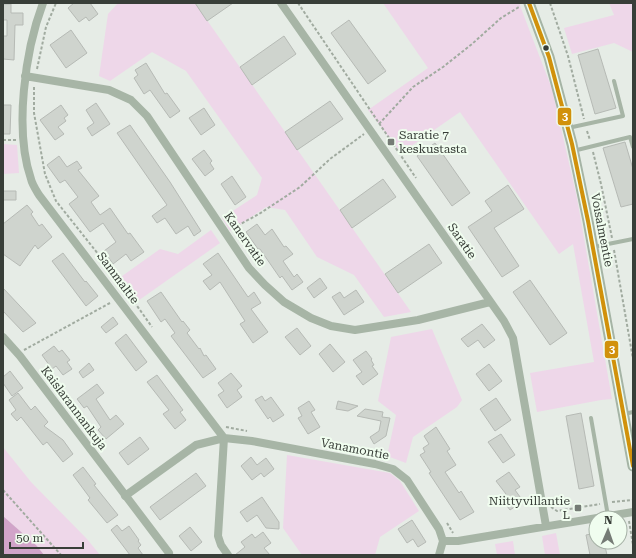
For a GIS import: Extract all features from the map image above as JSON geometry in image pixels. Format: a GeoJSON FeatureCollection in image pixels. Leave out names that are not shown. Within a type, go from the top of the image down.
{"type":"FeatureCollection","features":[{"type":"Feature","properties":{"kind":"street","name":"Sammaltie"},"geometry":{"type":"LineString","coordinates":[[43,3],[28,58],[23,96],[23,140],[25,158],[31,180],[39,195],[224,438]]}},
{"type":"Feature","properties":{"kind":"street","name":"Saratie"},"geometry":{"type":"LineString","coordinates":[[281,3],[504,320],[513,338],[546,526]]}},
{"type":"Feature","properties":{"kind":"street","name":"Voisalmentie"},"geometry":{"type":"LineString","coordinates":[[526,4],[549,57],[568,128],[628,413],[633,466]]}},
{"type":"Feature","properties":{"kind":"street","name":"Kanervatie"},"geometry":{"type":"LineString","coordinates":[[26,76],[109,90],[131,100],[147,116],[249,268],[284,302],[311,318],[331,326],[355,330],[418,320],[490,302]]}},
{"type":"Feature","properties":{"kind":"street","name":"Kaislarannankuja"},"geometry":{"type":"LineString","coordinates":[[3,337],[18,354],[169,553]]}},
{"type":"Feature","properties":{"kind":"street"},"geometry":{"type":"LineString","coordinates":[[125,496],[196,446],[224,438],[218,536],[221,545],[228,555]]}},
{"type":"Feature","properties":{"kind":"street","name":"Vanamontie"},"geometry":{"type":"LineString","coordinates":[[224,438],[375,464],[393,469],[407,480],[439,529],[443,541]]}},
{"type":"Feature","properties":{"kind":"street"},"geometry":{"type":"LineString","coordinates":[[439,555],[443,541],[458,541],[588,519]]}},
{"type":"Feature","properties":{"kind":"lane"},"geometry":{"type":"LineString","coordinates":[[568,128],[623,116],[614,81]]}},
{"type":"Feature","properties":{"kind":"lane"},"geometry":{"type":"LineString","coordinates":[[573,151],[630,137],[633,147]]}},
{"type":"Feature","properties":{"kind":"lane"},"geometry":{"type":"LineString","coordinates":[[593,247],[633,238]]}},
{"type":"Feature","properties":{"kind":"lane"},"geometry":{"type":"LineString","coordinates":[[591,418],[607,510]]}},
{"type":"Feature","properties":{"kind":"path"},"geometry":{"type":"LineString","coordinates":[[56,3],[46,26],[34,84],[34,113],[45,174],[56,201],[118,279],[152,328]]}},
{"type":"Feature","properties":{"kind":"path"},"geometry":{"type":"LineString","coordinates":[[550,3],[568,56],[601,184],[633,358]]}},
{"type":"Feature","properties":{"kind":"path"},"geometry":{"type":"LineString","coordinates":[[225,232],[259,214],[300,187],[330,159],[379,124],[413,87],[443,67],[501,18],[526,4]]}},
{"type":"Feature","properties":{"kind":"path"},"geometry":{"type":"LineString","coordinates":[[3,140],[23,140]]}},
{"type":"Feature","properties":{"kind":"path"},"geometry":{"type":"LineString","coordinates":[[18,354],[118,298]]}},
{"type":"Feature","properties":{"kind":"path"},"geometry":{"type":"LineString","coordinates":[[3,490],[61,555]]}},
{"type":"Feature","properties":{"kind":"shaded area"},"geometry":{"type":"Polygon","coordinates":[[[118,3],[195,3],[411,312],[384,317],[354,275],[317,257],[285,210],[266,207],[230,231],[222,218],[257,195],[262,178],[186,71],[152,52],[110,81],[99,76],[108,14],[118,3]]]}},
{"type":"Feature","properties":{"kind":"shaded area"},"geometry":{"type":"Polygon","coordinates":[[[383,3],[519,3],[552,89],[577,198],[612,399],[537,412],[530,373],[594,362],[573,244],[559,254],[460,112],[401,153],[368,110],[428,68],[383,3]]]}},
{"type":"Feature","properties":{"kind":"shaded area"},"geometry":{"type":"Polygon","coordinates":[[[609,3],[633,3],[633,52],[614,43],[572,54],[564,28],[614,15],[609,3]]]}},
{"type":"Feature","properties":{"kind":"shaded area"},"geometry":{"type":"Polygon","coordinates":[[[3,144],[17,145],[19,173],[3,174],[3,144]]]}},
{"type":"Feature","properties":{"kind":"shaded area"},"geometry":{"type":"Polygon","coordinates":[[[211,230],[220,243],[135,303],[118,279],[160,249],[178,254],[211,230]]]}},
{"type":"Feature","properties":{"kind":"shaded area"},"geometry":{"type":"Polygon","coordinates":[[[432,329],[462,400],[457,407],[413,437],[406,463],[387,456],[396,415],[378,401],[391,337],[432,329]]]}},
{"type":"Feature","properties":{"kind":"shaded area"},"geometry":{"type":"Polygon","coordinates":[[[3,447],[31,482],[87,539],[100,555],[44,555],[37,546],[3,516],[3,447]]]}},
{"type":"Feature","properties":{"kind":"shaded area"},"geometry":{"type":"Polygon","coordinates":[[[287,455],[390,473],[400,481],[419,511],[380,537],[375,555],[302,555],[283,528],[287,455]]]}},
{"type":"Feature","properties":{"kind":"shaded area"},"geometry":{"type":"Polygon","coordinates":[[[3,516],[37,546],[44,555],[3,555],[3,516]]]}},
{"type":"Feature","properties":{"kind":"shaded area"},"geometry":{"type":"Polygon","coordinates":[[[556,533],[560,555],[545,555],[542,536],[556,533]]]}},
{"type":"Feature","properties":{"kind":"shaded area"},"geometry":{"type":"Polygon","coordinates":[[[513,541],[515,555],[497,555],[495,544],[513,541]]]}},
{"type":"Feature","properties":{"kind":"building"},"geometry":{"type":"Polygon","coordinates":[[[74,3],[90,3],[98,14],[89,21],[86,17],[79,22],[68,8],[74,3]]]}},
{"type":"Feature","properties":{"kind":"building"},"geometry":{"type":"Polygon","coordinates":[[[195,3],[233,3],[207,21],[195,3]]]}},
{"type":"Feature","properties":{"kind":"building"},"geometry":{"type":"Polygon","coordinates":[[[3,4],[11,4],[11,13],[23,13],[23,25],[15,25],[14,60],[3,59],[3,36],[7,36],[7,20],[3,20],[3,4]]]}},
{"type":"Feature","properties":{"kind":"building"},"geometry":{"type":"Polygon","coordinates":[[[349,20],[386,71],[368,84],[331,33],[349,20]]]}},
{"type":"Feature","properties":{"kind":"building"},"geometry":{"type":"Polygon","coordinates":[[[71,30],[87,53],[66,68],[50,45],[71,30]]]}},
{"type":"Feature","properties":{"kind":"building"},"geometry":{"type":"Polygon","coordinates":[[[284,36],[296,54],[252,85],[240,67],[284,36]]]}},
{"type":"Feature","properties":{"kind":"building"},"geometry":{"type":"Polygon","coordinates":[[[598,49],[616,108],[595,114],[578,55],[598,49]]]}},
{"type":"Feature","properties":{"kind":"building"},"geometry":{"type":"Polygon","coordinates":[[[146,63],[165,94],[167,93],[180,111],[170,118],[150,90],[144,94],[134,78],[138,75],[135,70],[146,63]]]}},
{"type":"Feature","properties":{"kind":"building"},"geometry":{"type":"Polygon","coordinates":[[[330,101],[343,119],[297,150],[285,132],[330,101]]]}},
{"type":"Feature","properties":{"kind":"building"},"geometry":{"type":"Polygon","coordinates":[[[96,103],[110,124],[92,136],[87,128],[94,123],[86,110],[96,103]]]}},
{"type":"Feature","properties":{"kind":"building"},"geometry":{"type":"Polygon","coordinates":[[[3,105],[11,105],[10,134],[3,134],[3,105]]]}},
{"type":"Feature","properties":{"kind":"building"},"geometry":{"type":"Polygon","coordinates":[[[61,105],[68,115],[64,118],[66,121],[58,127],[64,134],[55,140],[40,120],[61,105]]]}},
{"type":"Feature","properties":{"kind":"building"},"geometry":{"type":"Polygon","coordinates":[[[204,108],[215,125],[201,135],[189,118],[204,108]]]}},
{"type":"Feature","properties":{"kind":"building"},"geometry":{"type":"Polygon","coordinates":[[[130,125],[170,182],[201,231],[194,236],[188,226],[176,234],[165,218],[157,223],[152,216],[167,205],[117,133],[130,125]]]}},
{"type":"Feature","properties":{"kind":"building"},"geometry":{"type":"Polygon","coordinates":[[[625,142],[633,169],[633,204],[621,207],[603,148],[625,142]]]}},
{"type":"Feature","properties":{"kind":"building"},"geometry":{"type":"Polygon","coordinates":[[[435,143],[470,193],[452,206],[417,156],[435,143]]]}},
{"type":"Feature","properties":{"kind":"building"},"geometry":{"type":"Polygon","coordinates":[[[204,150],[212,161],[210,163],[214,169],[205,176],[192,159],[204,150]]]}},
{"type":"Feature","properties":{"kind":"building"},"geometry":{"type":"Polygon","coordinates":[[[59,156],[67,167],[77,161],[82,168],[78,170],[99,196],[91,202],[100,215],[110,208],[128,234],[130,233],[144,252],[131,261],[126,254],[113,264],[104,251],[116,242],[103,223],[90,232],[69,204],[78,197],[65,180],[60,183],[47,165],[59,156]]]}},
{"type":"Feature","properties":{"kind":"building"},"geometry":{"type":"Polygon","coordinates":[[[232,176],[246,197],[235,205],[221,184],[232,176]]]}},
{"type":"Feature","properties":{"kind":"building"},"geometry":{"type":"Polygon","coordinates":[[[383,179],[396,197],[352,228],[340,210],[383,179]]]}},
{"type":"Feature","properties":{"kind":"building"},"geometry":{"type":"Polygon","coordinates":[[[508,185],[524,209],[494,228],[519,266],[502,277],[468,227],[492,211],[485,201],[508,185]]]}},
{"type":"Feature","properties":{"kind":"building"},"geometry":{"type":"Polygon","coordinates":[[[3,191],[16,191],[16,200],[3,200],[3,191]]]}},
{"type":"Feature","properties":{"kind":"building"},"geometry":{"type":"Polygon","coordinates":[[[27,205],[33,212],[31,214],[39,226],[42,224],[52,237],[38,249],[35,245],[20,266],[3,254],[3,224],[27,205]]]}},
{"type":"Feature","properties":{"kind":"building"},"geometry":{"type":"Polygon","coordinates":[[[257,224],[265,235],[272,229],[284,247],[286,246],[293,254],[283,261],[294,277],[297,274],[303,282],[292,290],[282,276],[280,278],[246,232],[257,224]]]}},
{"type":"Feature","properties":{"kind":"building"},"geometry":{"type":"Polygon","coordinates":[[[429,244],[442,263],[398,293],[385,274],[429,244]]]}},
{"type":"Feature","properties":{"kind":"building"},"geometry":{"type":"Polygon","coordinates":[[[63,253],[85,282],[86,281],[98,296],[86,306],[52,261],[63,253]]]}},
{"type":"Feature","properties":{"kind":"building"},"geometry":{"type":"Polygon","coordinates":[[[218,253],[248,297],[254,292],[261,303],[251,309],[268,332],[253,343],[240,324],[245,321],[220,282],[210,290],[203,281],[212,275],[203,264],[218,253]]]}},
{"type":"Feature","properties":{"kind":"building"},"geometry":{"type":"Polygon","coordinates":[[[320,278],[327,288],[314,298],[307,288],[320,278]]]}},
{"type":"Feature","properties":{"kind":"building"},"geometry":{"type":"Polygon","coordinates":[[[530,280],[567,333],[550,345],[513,292],[530,280]]]}},
{"type":"Feature","properties":{"kind":"building"},"geometry":{"type":"Polygon","coordinates":[[[3,288],[36,323],[23,332],[3,311],[3,288]]]}},
{"type":"Feature","properties":{"kind":"building"},"geometry":{"type":"Polygon","coordinates":[[[356,290],[364,302],[344,315],[332,297],[340,292],[344,298],[356,290]]]}},
{"type":"Feature","properties":{"kind":"building"},"geometry":{"type":"Polygon","coordinates":[[[161,292],[182,322],[183,321],[190,330],[187,333],[216,369],[203,378],[171,336],[175,333],[165,319],[161,322],[147,301],[161,292]]]}},
{"type":"Feature","properties":{"kind":"building"},"geometry":{"type":"Polygon","coordinates":[[[113,317],[118,324],[106,333],[101,327],[113,317]]]}},
{"type":"Feature","properties":{"kind":"building"},"geometry":{"type":"Polygon","coordinates":[[[482,324],[495,340],[484,348],[478,340],[468,347],[461,339],[482,324]]]}},
{"type":"Feature","properties":{"kind":"building"},"geometry":{"type":"Polygon","coordinates":[[[297,328],[311,346],[300,355],[285,337],[297,328]]]}},
{"type":"Feature","properties":{"kind":"building"},"geometry":{"type":"Polygon","coordinates":[[[126,334],[147,362],[136,371],[115,343],[126,334]]]}},
{"type":"Feature","properties":{"kind":"building"},"geometry":{"type":"Polygon","coordinates":[[[330,344],[345,362],[333,372],[319,354],[330,344]]]}},
{"type":"Feature","properties":{"kind":"building"},"geometry":{"type":"Polygon","coordinates":[[[54,346],[59,352],[62,350],[70,360],[67,362],[72,369],[63,375],[56,366],[52,369],[42,355],[54,346]]]}},
{"type":"Feature","properties":{"kind":"building"},"geometry":{"type":"Polygon","coordinates":[[[366,351],[372,359],[371,360],[374,365],[372,366],[378,374],[363,385],[356,376],[362,372],[353,360],[366,351]]]}},
{"type":"Feature","properties":{"kind":"building"},"geometry":{"type":"Polygon","coordinates":[[[89,363],[94,370],[83,378],[79,372],[89,363]]]}},
{"type":"Feature","properties":{"kind":"building"},"geometry":{"type":"Polygon","coordinates":[[[489,364],[502,381],[489,391],[476,374],[489,364]]]}},
{"type":"Feature","properties":{"kind":"building"},"geometry":{"type":"Polygon","coordinates":[[[10,371],[23,388],[12,396],[3,383],[3,377],[10,371]]]}},
{"type":"Feature","properties":{"kind":"building"},"geometry":{"type":"Polygon","coordinates":[[[231,373],[242,386],[237,390],[242,397],[227,408],[218,395],[224,391],[218,383],[231,373]]]}},
{"type":"Feature","properties":{"kind":"building"},"geometry":{"type":"Polygon","coordinates":[[[157,375],[183,410],[180,412],[186,420],[175,429],[163,414],[169,410],[147,382],[157,375]]]}},
{"type":"Feature","properties":{"kind":"building"},"geometry":{"type":"Polygon","coordinates":[[[97,384],[104,393],[96,399],[110,420],[116,415],[124,424],[106,439],[98,430],[101,427],[87,406],[84,408],[77,399],[97,384]]]}},
{"type":"Feature","properties":{"kind":"building"},"geometry":{"type":"Polygon","coordinates":[[[18,393],[31,410],[35,406],[48,422],[44,426],[63,440],[73,454],[63,462],[47,442],[43,445],[21,417],[17,421],[11,414],[16,410],[9,400],[18,393]]]}},
{"type":"Feature","properties":{"kind":"building"},"geometry":{"type":"Polygon","coordinates":[[[262,396],[265,401],[271,397],[284,415],[273,422],[270,417],[268,419],[255,400],[262,396]]]}},
{"type":"Feature","properties":{"kind":"building"},"geometry":{"type":"Polygon","coordinates":[[[496,398],[511,420],[495,431],[480,409],[496,398]]]}},
{"type":"Feature","properties":{"kind":"building"},"geometry":{"type":"Polygon","coordinates":[[[309,401],[315,410],[311,412],[320,427],[308,434],[298,418],[302,416],[298,408],[309,401]]]}},
{"type":"Feature","properties":{"kind":"building"},"geometry":{"type":"Polygon","coordinates":[[[338,401],[358,406],[348,411],[336,409],[338,401]]]}},
{"type":"Feature","properties":{"kind":"building"},"geometry":{"type":"Polygon","coordinates":[[[365,409],[383,412],[382,417],[390,418],[386,436],[374,444],[370,437],[379,431],[381,421],[357,416],[365,409]]]}},
{"type":"Feature","properties":{"kind":"building"},"geometry":{"type":"Polygon","coordinates":[[[581,413],[594,486],[579,489],[566,416],[581,413]]]}},
{"type":"Feature","properties":{"kind":"building"},"geometry":{"type":"Polygon","coordinates":[[[436,427],[450,449],[447,451],[456,465],[445,472],[459,493],[461,491],[474,512],[460,520],[429,473],[431,472],[420,455],[425,452],[423,448],[429,444],[424,436],[436,427]]]}},
{"type":"Feature","properties":{"kind":"building"},"geometry":{"type":"Polygon","coordinates":[[[501,434],[515,455],[503,463],[488,442],[501,434]]]}},
{"type":"Feature","properties":{"kind":"building"},"geometry":{"type":"Polygon","coordinates":[[[140,437],[149,449],[128,465],[119,453],[140,437]]]}},
{"type":"Feature","properties":{"kind":"building"},"geometry":{"type":"Polygon","coordinates":[[[251,457],[257,465],[266,458],[274,469],[264,477],[261,473],[252,480],[241,466],[251,457]]]}},
{"type":"Feature","properties":{"kind":"building"},"geometry":{"type":"Polygon","coordinates":[[[83,467],[96,484],[94,485],[118,515],[107,523],[88,500],[90,498],[73,475],[83,467]]]}},
{"type":"Feature","properties":{"kind":"building"},"geometry":{"type":"Polygon","coordinates":[[[509,472],[520,487],[515,490],[523,501],[510,510],[501,498],[506,494],[496,481],[509,472]]]}},
{"type":"Feature","properties":{"kind":"building"},"geometry":{"type":"Polygon","coordinates":[[[196,473],[206,486],[160,520],[150,507],[196,473]]]}},
{"type":"Feature","properties":{"kind":"building"},"geometry":{"type":"Polygon","coordinates":[[[262,497],[279,522],[279,529],[266,528],[257,515],[247,522],[240,512],[262,497]]]}},
{"type":"Feature","properties":{"kind":"building"},"geometry":{"type":"Polygon","coordinates":[[[412,520],[426,542],[418,547],[413,539],[407,543],[398,529],[412,520]]]}},
{"type":"Feature","properties":{"kind":"building"},"geometry":{"type":"Polygon","coordinates":[[[117,525],[122,531],[129,526],[139,540],[138,541],[141,545],[138,548],[143,555],[130,555],[111,530],[117,525]]]}},
{"type":"Feature","properties":{"kind":"building"},"geometry":{"type":"Polygon","coordinates":[[[190,527],[202,542],[191,551],[179,536],[190,527]]]}},
{"type":"Feature","properties":{"kind":"building"},"geometry":{"type":"Polygon","coordinates":[[[263,532],[271,543],[264,548],[270,555],[235,555],[245,547],[241,542],[252,534],[255,538],[263,532]]]}},
{"type":"Feature","properties":{"kind":"building"},"geometry":{"type":"Polygon","coordinates":[[[586,535],[588,535],[588,545],[586,535]]]}},
{"type":"Feature","properties":{"kind":"building"},"geometry":{"type":"Polygon","coordinates":[[[589,550],[606,550],[607,555],[590,555],[589,550]]]}},
{"type":"Feature","properties":{"kind":"transit line","name":"3"},"geometry":{"type":"LineString","coordinates":[[529,3],[549,57],[572,144],[588,221],[633,466]]}},
{"type":"Feature","properties":{"kind":"place","name":"Saratie 7 keskustasta"},"geometry":{"type":"Point","coordinates":[391,142]}},
{"type":"Feature","properties":{"kind":"place","name":"Niittyvillantie L"},"geometry":{"type":"Point","coordinates":[578,508]}}]}
